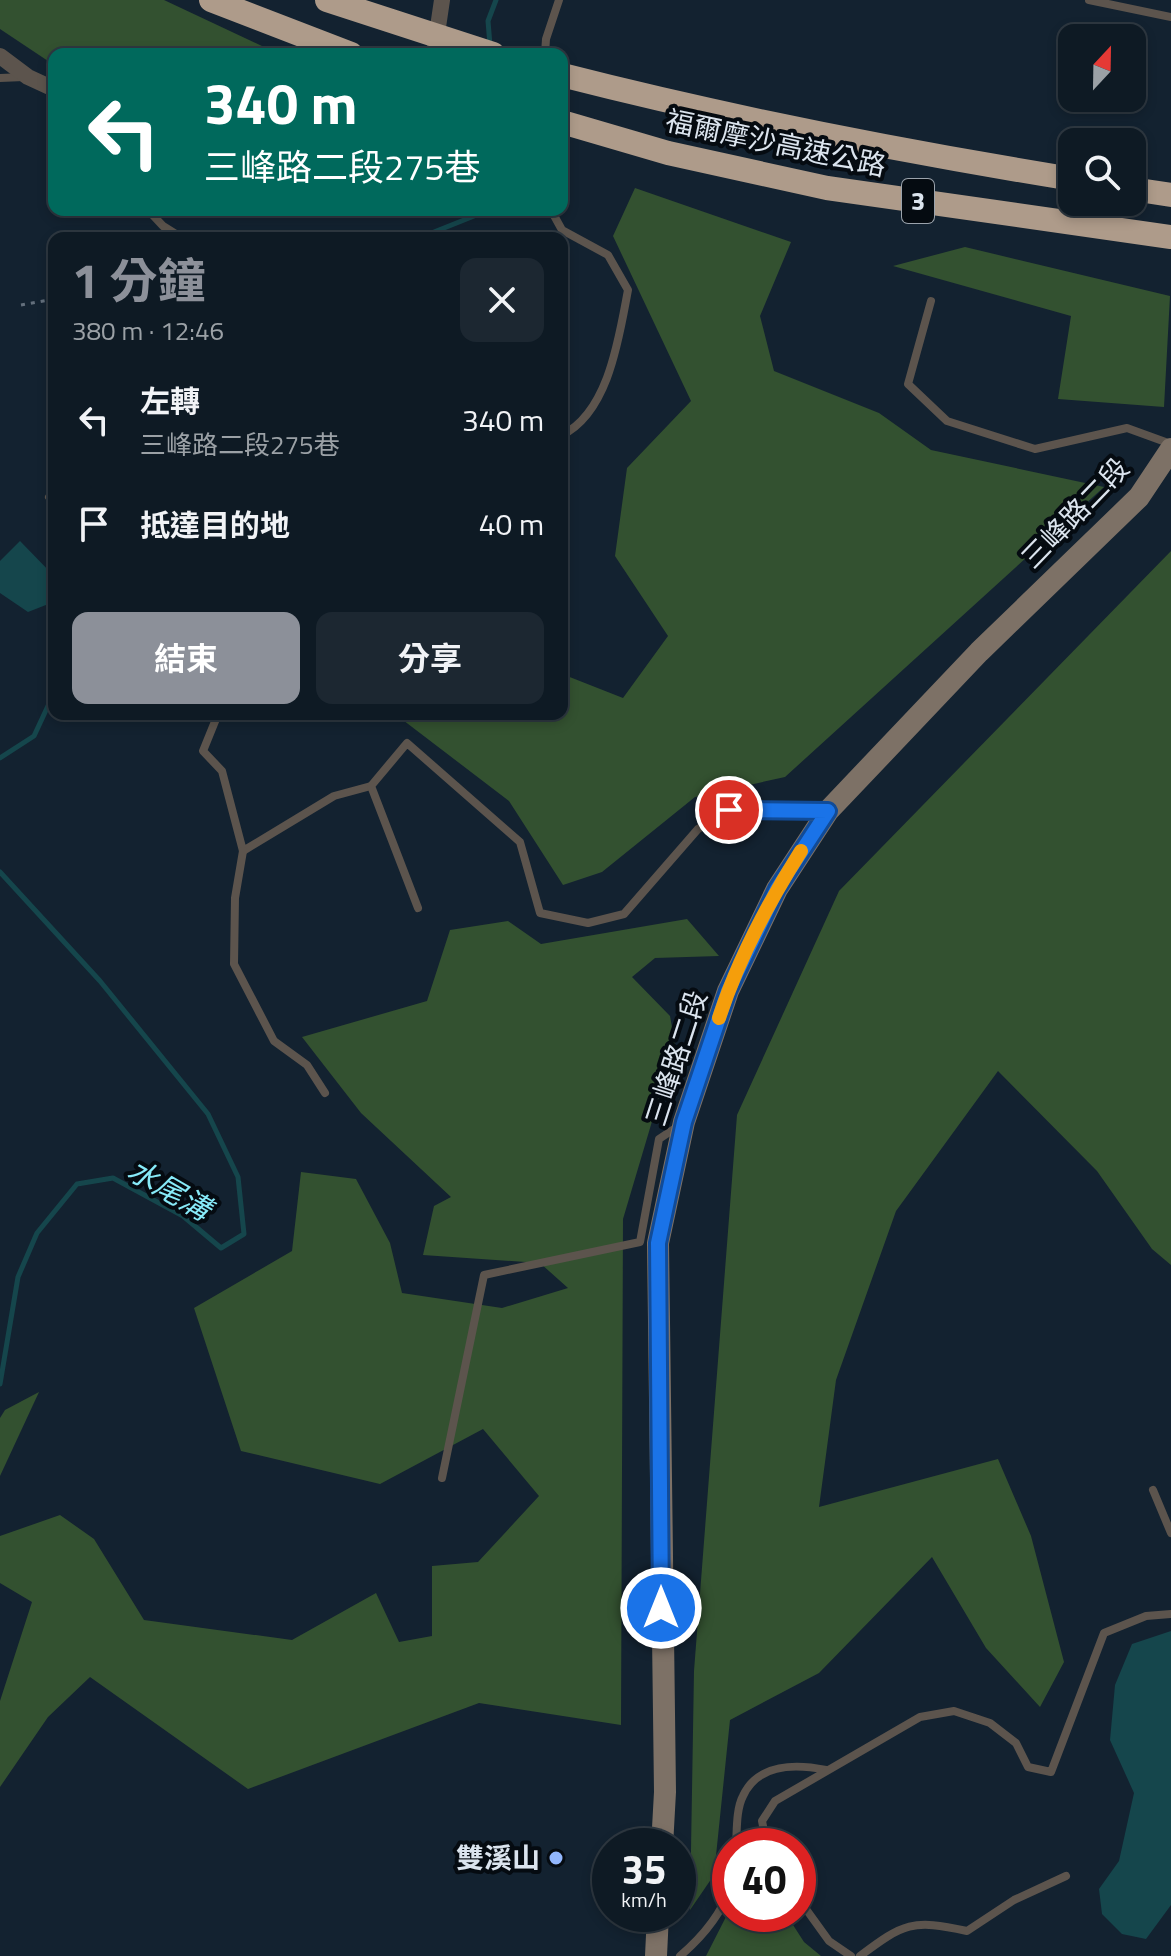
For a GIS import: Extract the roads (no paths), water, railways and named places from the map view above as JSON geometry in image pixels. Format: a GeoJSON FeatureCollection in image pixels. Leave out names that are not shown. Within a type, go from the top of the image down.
{"type":"FeatureCollection","features":[{"type":"Feature","properties":{"kind":"highway"},"geometry":{"type":"LineString","coordinates":[[211,0],[334,48]]}},
{"type":"Feature","properties":{"kind":"highway"},"geometry":{"type":"LineString","coordinates":[[327,0],[475,48]]}},
{"type":"Feature","properties":{"kind":"highway","name":"福爾摩沙高速公路"},"geometry":{"type":"LineString","coordinates":[[568,77],[680,105],[921,155],[1058,177]]}},
{"type":"Feature","properties":{"kind":"highway","name":"福爾摩沙高速公路"},"geometry":{"type":"LineString","coordinates":[[568,124],[668,153],[827,188],[1171,237]]}},
{"type":"Feature","properties":{"kind":"highway"},"geometry":{"type":"LineString","coordinates":[[1146,191],[1171,195]]}},
{"type":"Feature","properties":{"kind":"street"},"geometry":{"type":"LineString","coordinates":[[435,48],[442,0]]}},
{"type":"Feature","properties":{"kind":"street"},"geometry":{"type":"LineString","coordinates":[[0,56],[28,77],[48,86]]}},
{"type":"Feature","properties":{"kind":"street","name":"三峰路二段"},"geometry":{"type":"LineString","coordinates":[[663,1828],[658,1243],[684,1122],[728,991],[777,889],[828,811],[979,652],[1139,497],[1171,446]]}},
{"type":"Feature","properties":{"kind":"street"},"geometry":{"type":"LineString","coordinates":[[656,1956],[657,1932]]}},
{"type":"Feature","properties":{"kind":"lane"},"geometry":{"type":"LineString","coordinates":[[545,48],[559,0]]}},
{"type":"Feature","properties":{"kind":"lane"},"geometry":{"type":"LineString","coordinates":[[1089,0],[1171,17]]}},
{"type":"Feature","properties":{"kind":"lane"},"geometry":{"type":"LineString","coordinates":[[0,78],[28,77]]}},
{"type":"Feature","properties":{"kind":"lane"},"geometry":{"type":"LineString","coordinates":[[154,216],[172,232]]}},
{"type":"Feature","properties":{"kind":"lane"},"geometry":{"type":"LineString","coordinates":[[554,216],[566,232]]}},
{"type":"Feature","properties":{"kind":"lane"},"geometry":{"type":"LineString","coordinates":[[568,233],[608,255],[628,290],[614,365],[578,427],[568,432]]}},
{"type":"Feature","properties":{"kind":"lane"},"geometry":{"type":"LineString","coordinates":[[931,301],[908,384],[947,421],[1035,449],[1127,428],[1171,446]]}},
{"type":"Feature","properties":{"kind":"lane"},"geometry":{"type":"LineString","coordinates":[[216,720],[203,751],[222,771],[243,851],[235,898],[234,964],[274,1041],[307,1065],[325,1093]]}},
{"type":"Feature","properties":{"kind":"lane"},"geometry":{"type":"LineString","coordinates":[[243,851],[334,796],[371,786],[407,743],[520,842],[540,913],[588,923],[624,914],[698,829],[729,810],[828,811]]}},
{"type":"Feature","properties":{"kind":"lane"},"geometry":{"type":"LineString","coordinates":[[371,786],[418,908]]}},
{"type":"Feature","properties":{"kind":"lane"},"geometry":{"type":"LineString","coordinates":[[442,1478],[484,1275],[640,1242],[659,1139],[684,1122]]}},
{"type":"Feature","properties":{"kind":"lane"},"geometry":{"type":"LineString","coordinates":[[1153,1490],[1171,1533]]}},
{"type":"Feature","properties":{"kind":"lane"},"geometry":{"type":"LineString","coordinates":[[763,1828],[762,1821],[775,1801],[920,1717],[954,1711],[990,1723],[1016,1743],[1028,1767],[1051,1772],[1104,1633],[1146,1616],[1171,1614]]}},
{"type":"Feature","properties":{"kind":"lane"},"geometry":{"type":"LineString","coordinates":[[738,1828],[743,1795],[763,1774],[796,1764],[827,1770]]}},
{"type":"Feature","properties":{"kind":"lane"},"geometry":{"type":"LineString","coordinates":[[860,1956],[897,1928],[931,1923],[967,1931],[1014,1900],[1066,1876]]}},
{"type":"Feature","properties":{"kind":"lane"},"geometry":{"type":"LineString","coordinates":[[680,1956],[712,1921]]}},
{"type":"Feature","properties":{"kind":"lane"},"geometry":{"type":"LineString","coordinates":[[816,1923],[829,1941],[851,1956]]}},
{"type":"Feature","properties":{"kind":"waterway","name":"水尾溝"},"geometry":{"type":"LineString","coordinates":[[490,45],[488,21],[496,0]]}},
{"type":"Feature","properties":{"kind":"waterway","name":"水尾溝"},"geometry":{"type":"LineString","coordinates":[[434,232],[474,216]]}},
{"type":"Feature","properties":{"kind":"waterway","name":"水尾溝"},"geometry":{"type":"LineString","coordinates":[[0,758],[34,736],[48,706]]}},
{"type":"Feature","properties":{"kind":"waterway","name":"水尾溝"},"geometry":{"type":"LineString","coordinates":[[0,872],[100,981],[208,1114],[238,1177],[244,1234],[221,1248],[183,1216],[113,1178],[77,1184],[37,1233],[18,1277],[0,1384]]}},
{"type":"Feature","properties":{"kind":"place","name":"雙溪山"},"geometry":{"type":"Point","coordinates":[556,1858]}}]}
